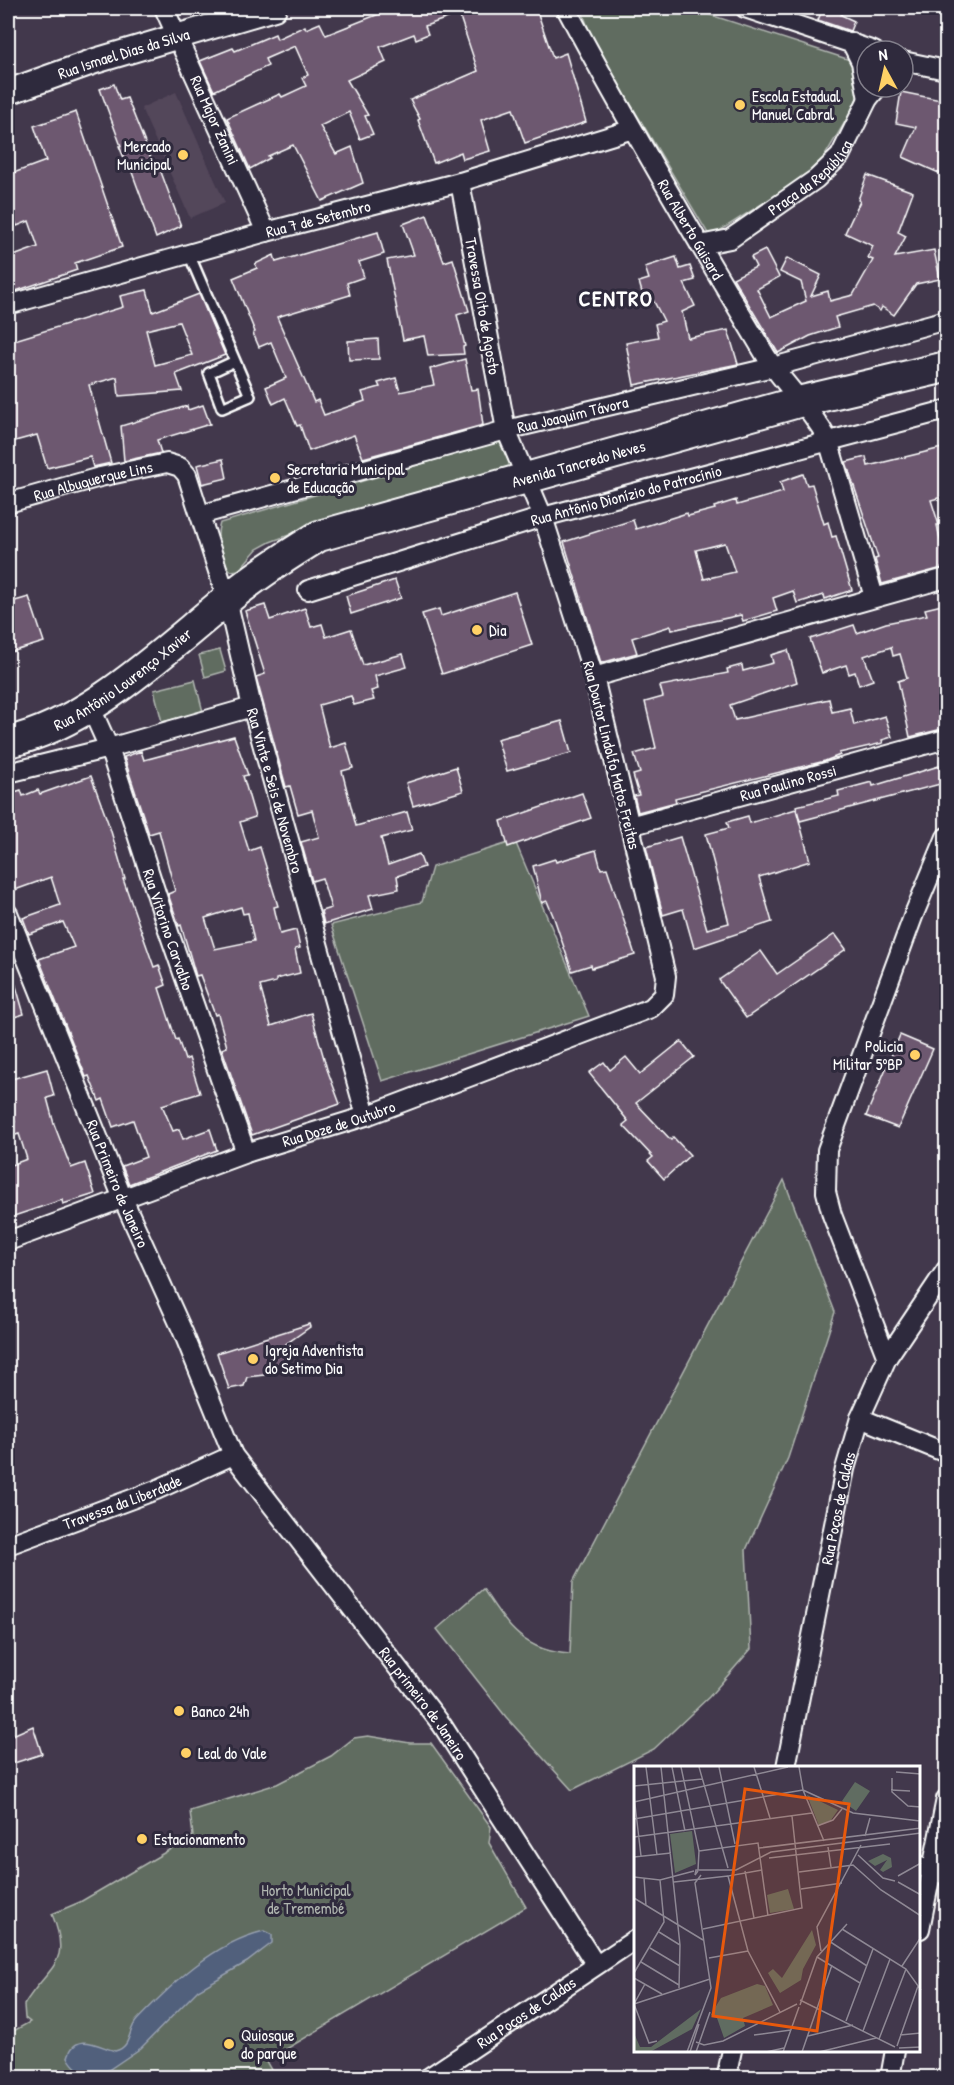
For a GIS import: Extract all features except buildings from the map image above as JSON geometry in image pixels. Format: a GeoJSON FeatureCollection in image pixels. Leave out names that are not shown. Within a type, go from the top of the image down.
{"type":"FeatureCollection","features":[{"type":"Feature","properties":{"kind":"main road","name":"Avenida Tancredo Neves"},"geometry":{"type":"LineString","coordinates":[[227,599],[280,559],[319,536],[802,401],[946,367]]}},
{"type":"Feature","properties":{"kind":"main road","name":"Rua Antônio Lourenço Xavier"},"geometry":{"type":"LineString","coordinates":[[8,742],[21,739],[90,706],[184,636],[227,599]]}},
{"type":"Feature","properties":{"kind":"street","name":"Rua Major Zanini"},"geometry":{"type":"LineString","coordinates":[[164,8],[266,232]]}},
{"type":"Feature","properties":{"kind":"street","name":"Rua Ismael Dias da Silva"},"geometry":{"type":"LineString","coordinates":[[8,92],[95,61],[274,8]]}},
{"type":"Feature","properties":{"kind":"street","name":"Rua Alberto Guisard"},"geometry":{"type":"LineString","coordinates":[[566,8],[630,130],[773,368],[816,416],[828,440],[874,597]]}},
{"type":"Feature","properties":{"kind":"street"},"geometry":{"type":"LineString","coordinates":[[745,8],[855,44]]}},
{"type":"Feature","properties":{"kind":"street","name":"Praça da República"},"geometry":{"type":"LineString","coordinates":[[851,42],[855,50]]}},
{"type":"Feature","properties":{"kind":"street"},"geometry":{"type":"LineString","coordinates":[[915,64],[946,70]]}},
{"type":"Feature","properties":{"kind":"street","name":"Praça da República"},"geometry":{"type":"LineString","coordinates":[[712,266],[730,239],[802,190],[831,166],[840,156],[870,99]]}},
{"type":"Feature","properties":{"kind":"street","name":"Rua 7 de Setembro"},"geometry":{"type":"LineString","coordinates":[[8,305],[266,232],[460,182],[630,130]]}},
{"type":"Feature","properties":{"kind":"street","name":"Travessa Oito de Agosto"},"geometry":{"type":"LineString","coordinates":[[460,182],[506,430],[525,477]]}},
{"type":"Feature","properties":{"kind":"street","name":"Praça da República"},"geometry":{"type":"LineString","coordinates":[[700,245],[730,239]]}},
{"type":"Feature","properties":{"kind":"street","name":"Rua Joaquim Távora"},"geometry":{"type":"LineString","coordinates":[[200,515],[506,430],[773,368],[946,320]]}},
{"type":"Feature","properties":{"kind":"street","name":"Rua Antônio Dionízio do Patrocínio"},"geometry":{"type":"LineString","coordinates":[[308,590],[543,518],[946,410]]}},
{"type":"Feature","properties":{"kind":"street","name":"Rua Albuquerque Lins"},"geometry":{"type":"LineString","coordinates":[[8,503],[167,463],[180,467]]}},
{"type":"Feature","properties":{"kind":"street","name":"Rua Vinte e Seis de Novembro"},"geometry":{"type":"LineString","coordinates":[[180,467],[187,475],[227,599],[252,707],[366,1116]]}},
{"type":"Feature","properties":{"kind":"street","name":"Rua Doutor Lindolfo Matos Freitas"},"geometry":{"type":"LineString","coordinates":[[525,477],[543,518],[594,677],[666,976],[664,995]]}},
{"type":"Feature","properties":{"kind":"street"},"geometry":{"type":"LineString","coordinates":[[594,677],[946,578]]}},
{"type":"Feature","properties":{"kind":"street","name":"Rua Vitorino Carvalho"},"geometry":{"type":"LineString","coordinates":[[90,706],[109,748],[166,924],[246,1153]]}},
{"type":"Feature","properties":{"kind":"street"},"geometry":{"type":"LineString","coordinates":[[8,773],[109,748],[252,707]]}},
{"type":"Feature","properties":{"kind":"street","name":"Rua Paulino Rossi"},"geometry":{"type":"LineString","coordinates":[[630,826],[946,739]]}},
{"type":"Feature","properties":{"kind":"street"},"geometry":{"type":"LineString","coordinates":[[887,1358],[832,1215],[826,1192],[827,1150],[914,914],[946,837]]}},
{"type":"Feature","properties":{"kind":"street","name":"Rua Primeiro de Janeiro"},"geometry":{"type":"LineString","coordinates":[[8,913],[123,1199],[183,1332],[233,1455]]}},
{"type":"Feature","properties":{"kind":"street","name":"Rua Doze de Outubro"},"geometry":{"type":"LineString","coordinates":[[8,1241],[246,1153],[366,1116],[651,1008],[664,995]]}},
{"type":"Feature","properties":{"kind":"street","name":"Rua Poços de Caldas"},"geometry":{"type":"LineString","coordinates":[[786,1766],[843,1481],[860,1418],[887,1358],[946,1270]]}},
{"type":"Feature","properties":{"kind":"street"},"geometry":{"type":"LineString","coordinates":[[860,1418],[946,1453]]}},
{"type":"Feature","properties":{"kind":"street","name":"Travessa da Liberdade"},"geometry":{"type":"LineString","coordinates":[[8,1545],[156,1490],[233,1455]]}},
{"type":"Feature","properties":{"kind":"street","name":"Rua primeiro de Janeiro"},"geometry":{"type":"LineString","coordinates":[[233,1455],[442,1725],[596,1965]]}},
{"type":"Feature","properties":{"kind":"street"},"geometry":{"type":"LineString","coordinates":[[921,1924],[946,1799]]}},
{"type":"Feature","properties":{"kind":"street"},"geometry":{"type":"LineString","coordinates":[[596,1965],[634,1940]]}},
{"type":"Feature","properties":{"kind":"street","name":"Rua Poços de Caldas"},"geometry":{"type":"LineString","coordinates":[[428,2078],[596,1965]]}},
{"type":"Feature","properties":{"kind":"street"},"geometry":{"type":"LineString","coordinates":[[726,2078],[732,2052]]}},
{"type":"Feature","properties":{"kind":"street"},"geometry":{"type":"LineString","coordinates":[[890,2078],[895,2052]]}},
{"type":"Feature","properties":{"kind":"lane"},"geometry":{"type":"LineString","coordinates":[[189,254],[235,361],[249,397],[223,408],[209,373],[235,361]]}},
{"type":"Feature","properties":{"kind":"shaded area","name":"Mercado Municipal"},"geometry":{"type":"Polygon","coordinates":[[[176,92],[225,203],[190,218],[141,108],[176,92]]]}},
{"type":"Feature","properties":{"kind":"green space","name":"Escola Estadual Manuel Cabral"},"geometry":{"type":"Polygon","coordinates":[[[581,8],[689,8],[850,60],[855,64],[856,99],[817,169],[710,237],[593,41],[581,8]]]}},
{"type":"Feature","properties":{"kind":"green space"},"geometry":{"type":"Polygon","coordinates":[[[499,441],[516,473],[311,527],[257,549],[239,570],[231,571],[221,555],[218,541],[220,523],[499,441]]]}},
{"type":"Feature","properties":{"kind":"green space"},"geometry":{"type":"Polygon","coordinates":[[[220,650],[226,671],[205,677],[199,655],[220,650]]]}},
{"type":"Feature","properties":{"kind":"green space"},"geometry":{"type":"Polygon","coordinates":[[[195,680],[203,712],[162,722],[154,690],[195,680]]]}},
{"type":"Feature","properties":{"kind":"green space"},"geometry":{"type":"Polygon","coordinates":[[[515,841],[589,1016],[382,1081],[331,925],[422,902],[432,867],[515,841]]]}},
{"type":"Feature","properties":{"kind":"green space"},"geometry":{"type":"Polygon","coordinates":[[[784,1180],[835,1312],[788,1458],[746,1550],[751,1649],[709,1697],[654,1749],[572,1790],[506,1717],[437,1629],[483,1589],[508,1625],[528,1642],[553,1652],[570,1654],[573,1582],[784,1180]]]}},
{"type":"Feature","properties":{"kind":"green space","name":"Horto Municipal de Tremembé"},"geometry":{"type":"Polygon","coordinates":[[[368,1736],[410,1743],[431,1743],[491,1827],[489,1843],[526,1907],[266,2061],[275,2077],[8,2077],[8,2034],[30,2022],[25,2018],[24,2005],[55,1964],[59,1955],[58,1931],[52,1914],[80,1902],[193,1836],[190,1811],[277,1784],[331,1756],[354,1738],[368,1736]]]}},
{"type":"Feature","properties":{"kind":"water"},"geometry":{"type":"Polygon","coordinates":[[[264,1931],[272,1935],[272,1943],[247,1962],[198,1990],[141,2048],[98,2077],[80,2071],[70,2061],[68,2057],[71,2049],[81,2042],[115,2051],[120,2049],[127,2042],[137,2020],[179,1979],[228,1945],[264,1931]]]}},
{"type":"Feature","properties":{"kind":"place","name":"Escola Estadual Manuel Cabral"},"geometry":{"type":"Point","coordinates":[740,105]}},
{"type":"Feature","properties":{"kind":"place","name":"Mercado Municipal"},"geometry":{"type":"Point","coordinates":[183,155]}},
{"type":"Feature","properties":{"kind":"place","name":"Secretaria Municipal de Educação"},"geometry":{"type":"Point","coordinates":[275,478]}},
{"type":"Feature","properties":{"kind":"place","name":"Dia"},"geometry":{"type":"Point","coordinates":[477,630]}},
{"type":"Feature","properties":{"kind":"place","name":"Policia Militar 5ºBP"},"geometry":{"type":"Point","coordinates":[915,1055]}},
{"type":"Feature","properties":{"kind":"place","name":"Igreja Adventista do Setimo Dia"},"geometry":{"type":"Point","coordinates":[253,1359]}},
{"type":"Feature","properties":{"kind":"place","name":"Banco 24h"},"geometry":{"type":"Point","coordinates":[179,1711]}},
{"type":"Feature","properties":{"kind":"place","name":"Leal do Vale"},"geometry":{"type":"Point","coordinates":[186,1753]}},
{"type":"Feature","properties":{"kind":"place","name":"Estacionamento"},"geometry":{"type":"Point","coordinates":[142,1839]}},
{"type":"Feature","properties":{"kind":"place","name":"Quiosque do parque"},"geometry":{"type":"Point","coordinates":[229,2044]}},
{"type":"Feature","properties":{"kind":"district","name":"CENTRO"},"geometry":{"type":"Point","coordinates":[616,298]}}]}
